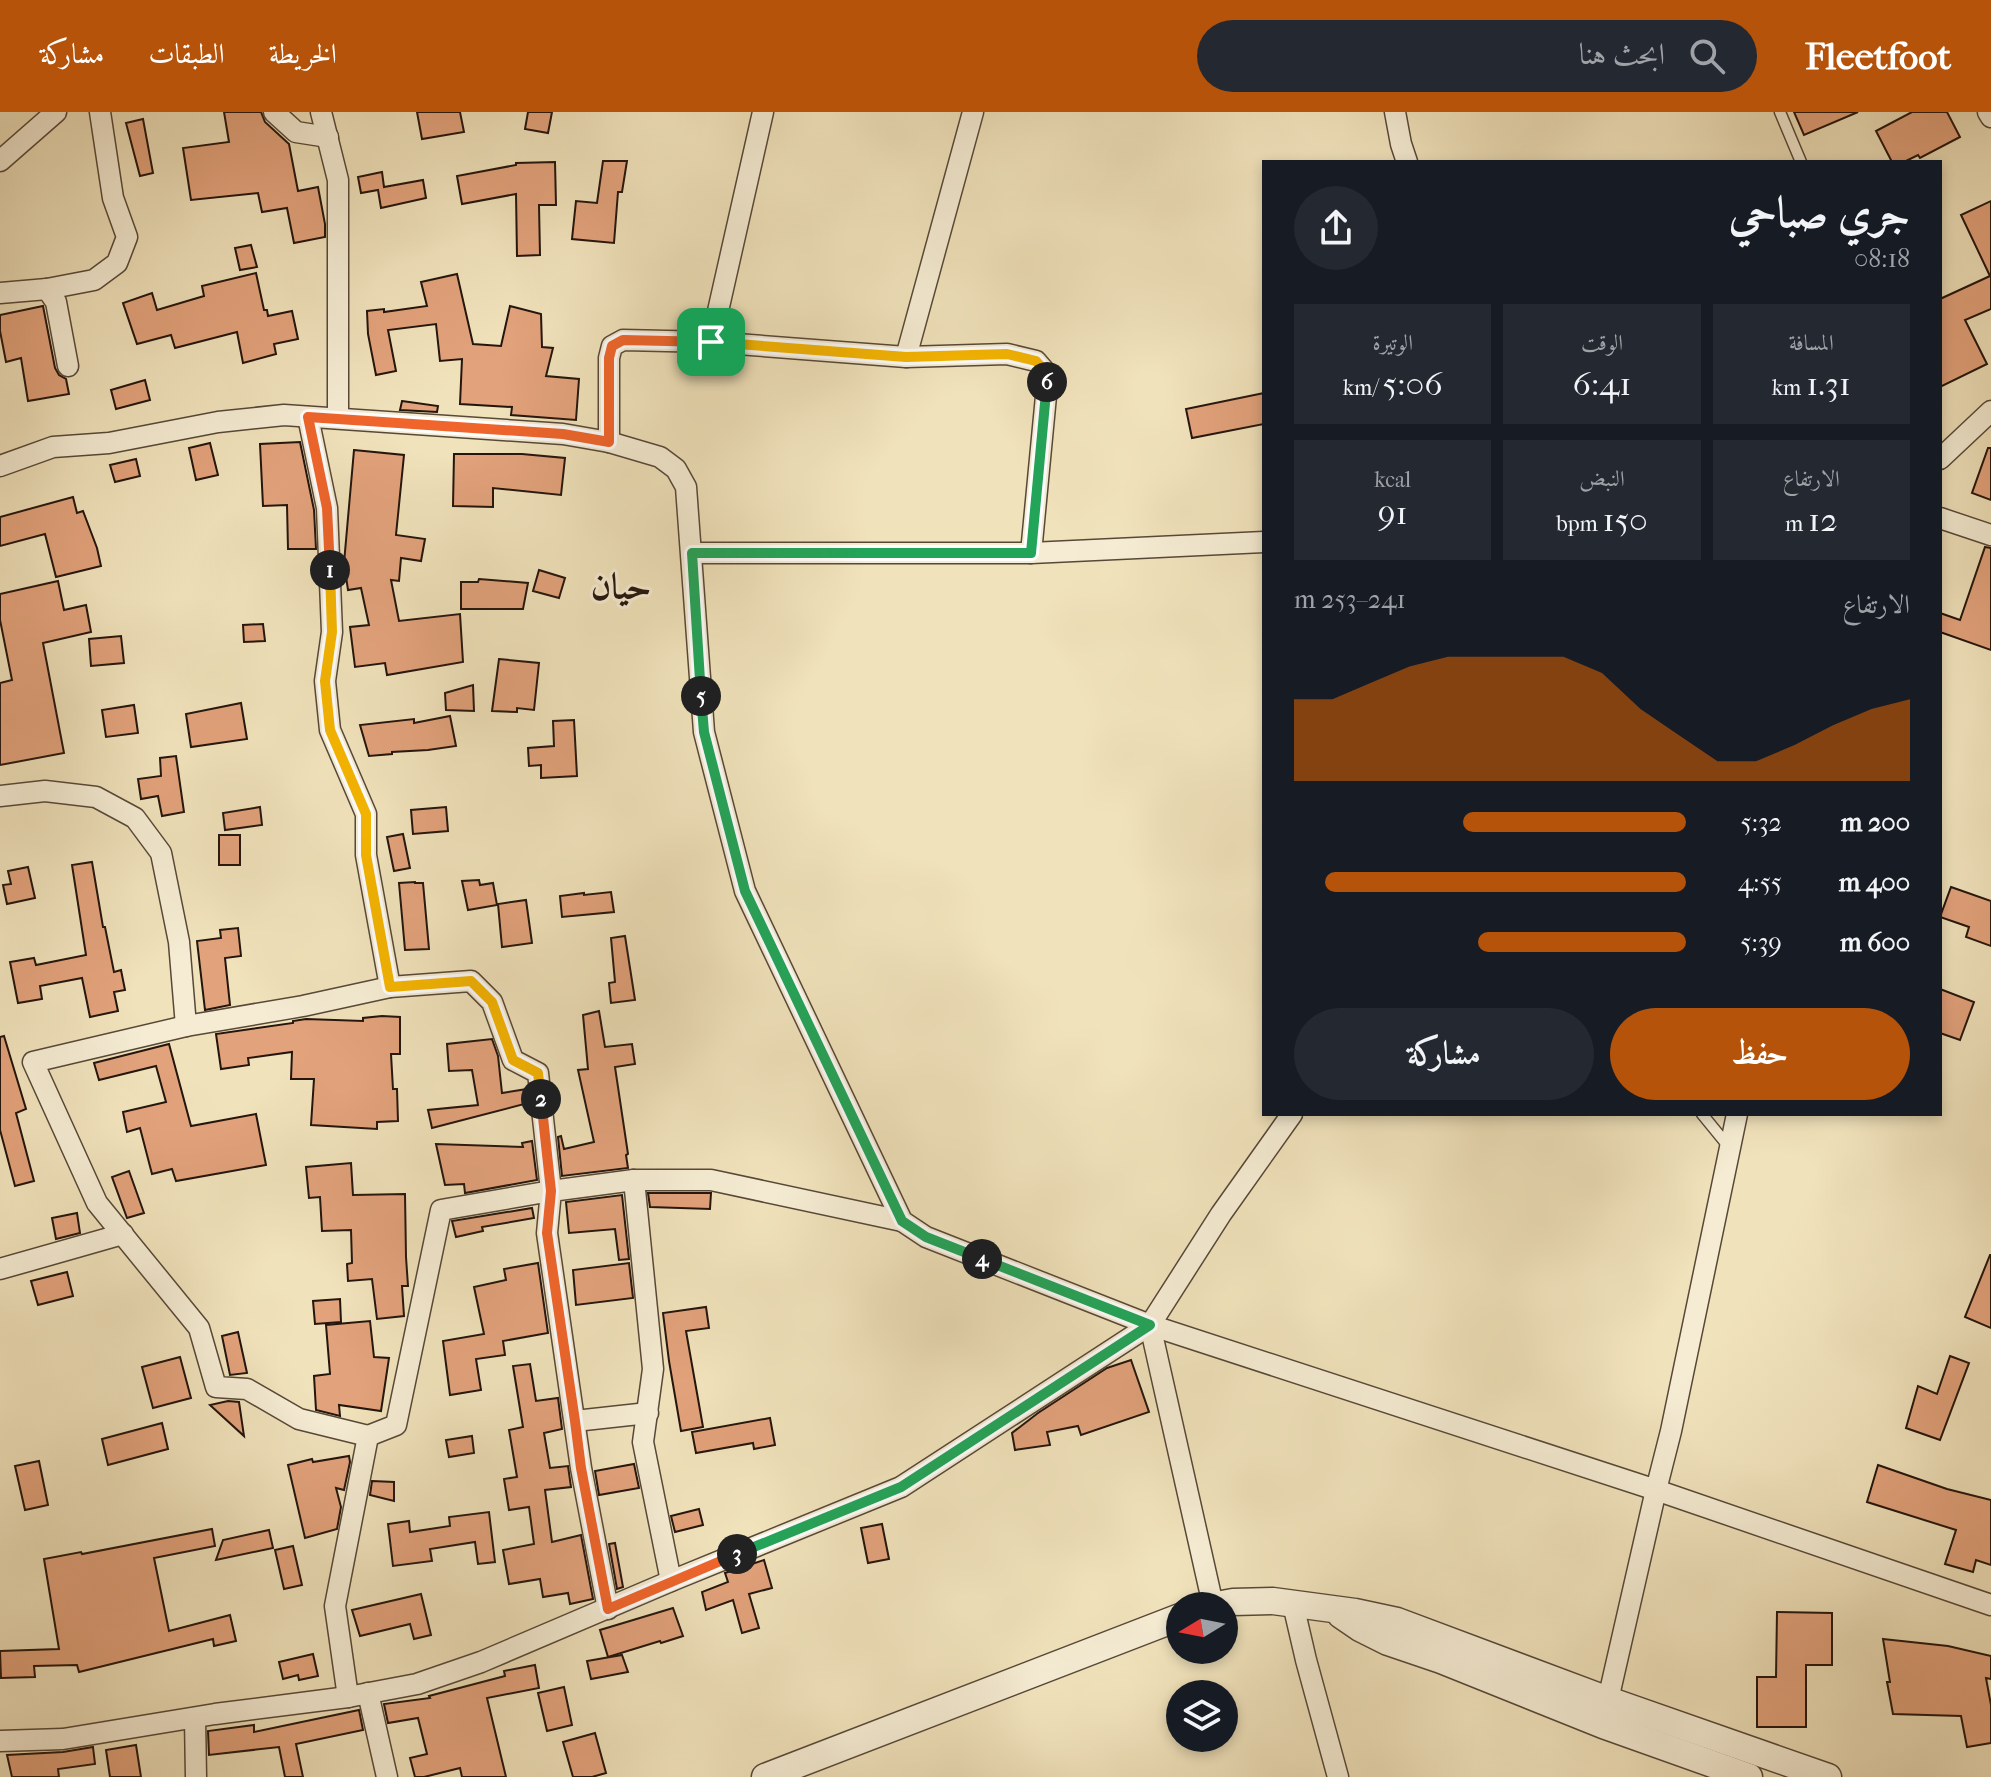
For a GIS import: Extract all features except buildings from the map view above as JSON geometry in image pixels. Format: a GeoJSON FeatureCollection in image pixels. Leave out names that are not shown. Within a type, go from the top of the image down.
{"type":"FeatureCollection","features":[{"type":"Feature","properties":{"kind":"street"},"geometry":{"type":"LineString","coordinates":[[0,161],[56,112]]}},
{"type":"Feature","properties":{"kind":"street"},"geometry":{"type":"LineString","coordinates":[[0,293],[47,289],[94,280],[117,263],[127,237],[113,198],[100,112]]}},
{"type":"Feature","properties":{"kind":"street"},"geometry":{"type":"LineString","coordinates":[[274,112],[296,132],[328,137]]}},
{"type":"Feature","properties":{"kind":"street"},"geometry":{"type":"LineString","coordinates":[[321,112],[338,180],[338,418]]}},
{"type":"Feature","properties":{"kind":"street"},"geometry":{"type":"LineString","coordinates":[[711,342],[763,112]]}},
{"type":"Feature","properties":{"kind":"street"},"geometry":{"type":"LineString","coordinates":[[906,357],[973,112]]}},
{"type":"Feature","properties":{"kind":"street"},"geometry":{"type":"LineString","coordinates":[[1395,112],[1406,160]]}},
{"type":"Feature","properties":{"kind":"street"},"geometry":{"type":"LineString","coordinates":[[47,289],[56,302],[68,366]]}},
{"type":"Feature","properties":{"kind":"street"},"geometry":{"type":"LineString","coordinates":[[609,442],[609,358],[612,346],[623,340],[711,342],[906,357],[1007,354],[1036,361],[1048,375],[1031,553]]}},
{"type":"Feature","properties":{"kind":"street"},"geometry":{"type":"LineString","coordinates":[[1942,457],[1991,411]]}},
{"type":"Feature","properties":{"kind":"street"},"geometry":{"type":"LineString","coordinates":[[0,466],[53,447],[109,443],[218,422],[284,415],[563,434],[609,442],[660,457],[676,469],[686,487],[704,732],[745,891],[902,1221]]}},
{"type":"Feature","properties":{"kind":"street"},"geometry":{"type":"LineString","coordinates":[[308,417],[327,508],[332,632],[325,681],[330,730],[366,814],[366,855],[390,987]]}},
{"type":"Feature","properties":{"kind":"street"},"geometry":{"type":"LineString","coordinates":[[1942,519],[1991,535]]}},
{"type":"Feature","properties":{"kind":"street"},"geometry":{"type":"LineString","coordinates":[[692,553],[1031,553],[1262,542]]}},
{"type":"Feature","properties":{"kind":"street"},"geometry":{"type":"LineString","coordinates":[[0,796],[45,791],[96,797],[135,818],[161,853],[179,942],[186,1026]]}},
{"type":"Feature","properties":{"kind":"street"},"geometry":{"type":"LineString","coordinates":[[608,1609],[581,1468],[547,1233],[551,1191],[538,1073],[513,1060],[492,1002],[471,981],[390,987],[186,1026],[33,1062],[97,1203],[199,1328],[216,1387],[247,1389],[299,1419],[368,1436],[396,1425],[441,1210],[551,1191],[634,1180],[711,1180],[902,1221],[926,1237],[1150,1325],[1656,1490],[1991,1605]]}},
{"type":"Feature","properties":{"kind":"street"},"geometry":{"type":"LineString","coordinates":[[0,1741],[63,1739],[417,1684],[481,1662],[901,1487],[1150,1325],[1221,1214],[1291,1116]]}},
{"type":"Feature","properties":{"kind":"street"},"geometry":{"type":"LineString","coordinates":[[1606,1712],[1671,1431],[1737,1116]]}},
{"type":"Feature","properties":{"kind":"street"},"geometry":{"type":"LineString","coordinates":[[634,1180],[653,1369],[643,1442],[671,1581]]}},
{"type":"Feature","properties":{"kind":"street"},"geometry":{"type":"LineString","coordinates":[[0,1269],[123,1234]]}},
{"type":"Feature","properties":{"kind":"street"},"geometry":{"type":"LineString","coordinates":[[1150,1325],[1209,1592]]}},
{"type":"Feature","properties":{"kind":"street"},"geometry":{"type":"LineString","coordinates":[[575,1421],[648,1413]]}},
{"type":"Feature","properties":{"kind":"street"},"geometry":{"type":"LineString","coordinates":[[368,1436],[335,1606],[358,1695],[387,1777]]}},
{"type":"Feature","properties":{"kind":"street"},"geometry":{"type":"LineString","coordinates":[[1238,1602],[1273,1601],[1335,1610],[1374,1636],[1606,1712],[1828,1777]]}},
{"type":"Feature","properties":{"kind":"street"},"geometry":{"type":"LineString","coordinates":[[1293,1604],[1338,1777]]}},
{"type":"Feature","properties":{"kind":"street"},"geometry":{"type":"LineString","coordinates":[[765,1777],[1166,1622]]}},
{"type":"Feature","properties":{"kind":"street"},"geometry":{"type":"LineString","coordinates":[[1606,1712],[1749,1777]]}},
{"type":"Feature","properties":{"kind":"street"},"geometry":{"type":"LineString","coordinates":[[195,1718],[196,1777]]}},
{"type":"Feature","properties":{"kind":"lane"},"geometry":{"type":"LineString","coordinates":[[1780,112],[1800,160]]}},
{"type":"Feature","properties":{"kind":"lane"},"geometry":{"type":"LineString","coordinates":[[1704,1116],[1730,1149]]}},
{"type":"Feature","properties":{"kind":"district","name":"حيان"},"geometry":{"type":"Point","coordinates":[621,586]}},
{"type":"Feature","properties":{"kind":"route"},"geometry":{"type":"LineString","coordinates":[[623,340],[711,342],[906,357],[1007,354],[1036,361],[1048,375],[1031,553],[692,553],[704,732],[745,891],[902,1221],[926,1237],[1150,1325],[901,1487],[608,1609],[581,1468],[547,1233],[551,1191],[538,1073],[513,1060],[492,1002],[471,981],[390,987],[366,855],[366,814],[330,730],[325,681],[332,632],[327,508],[308,417],[563,434],[609,442],[609,358],[612,346],[623,340]]}}]}
